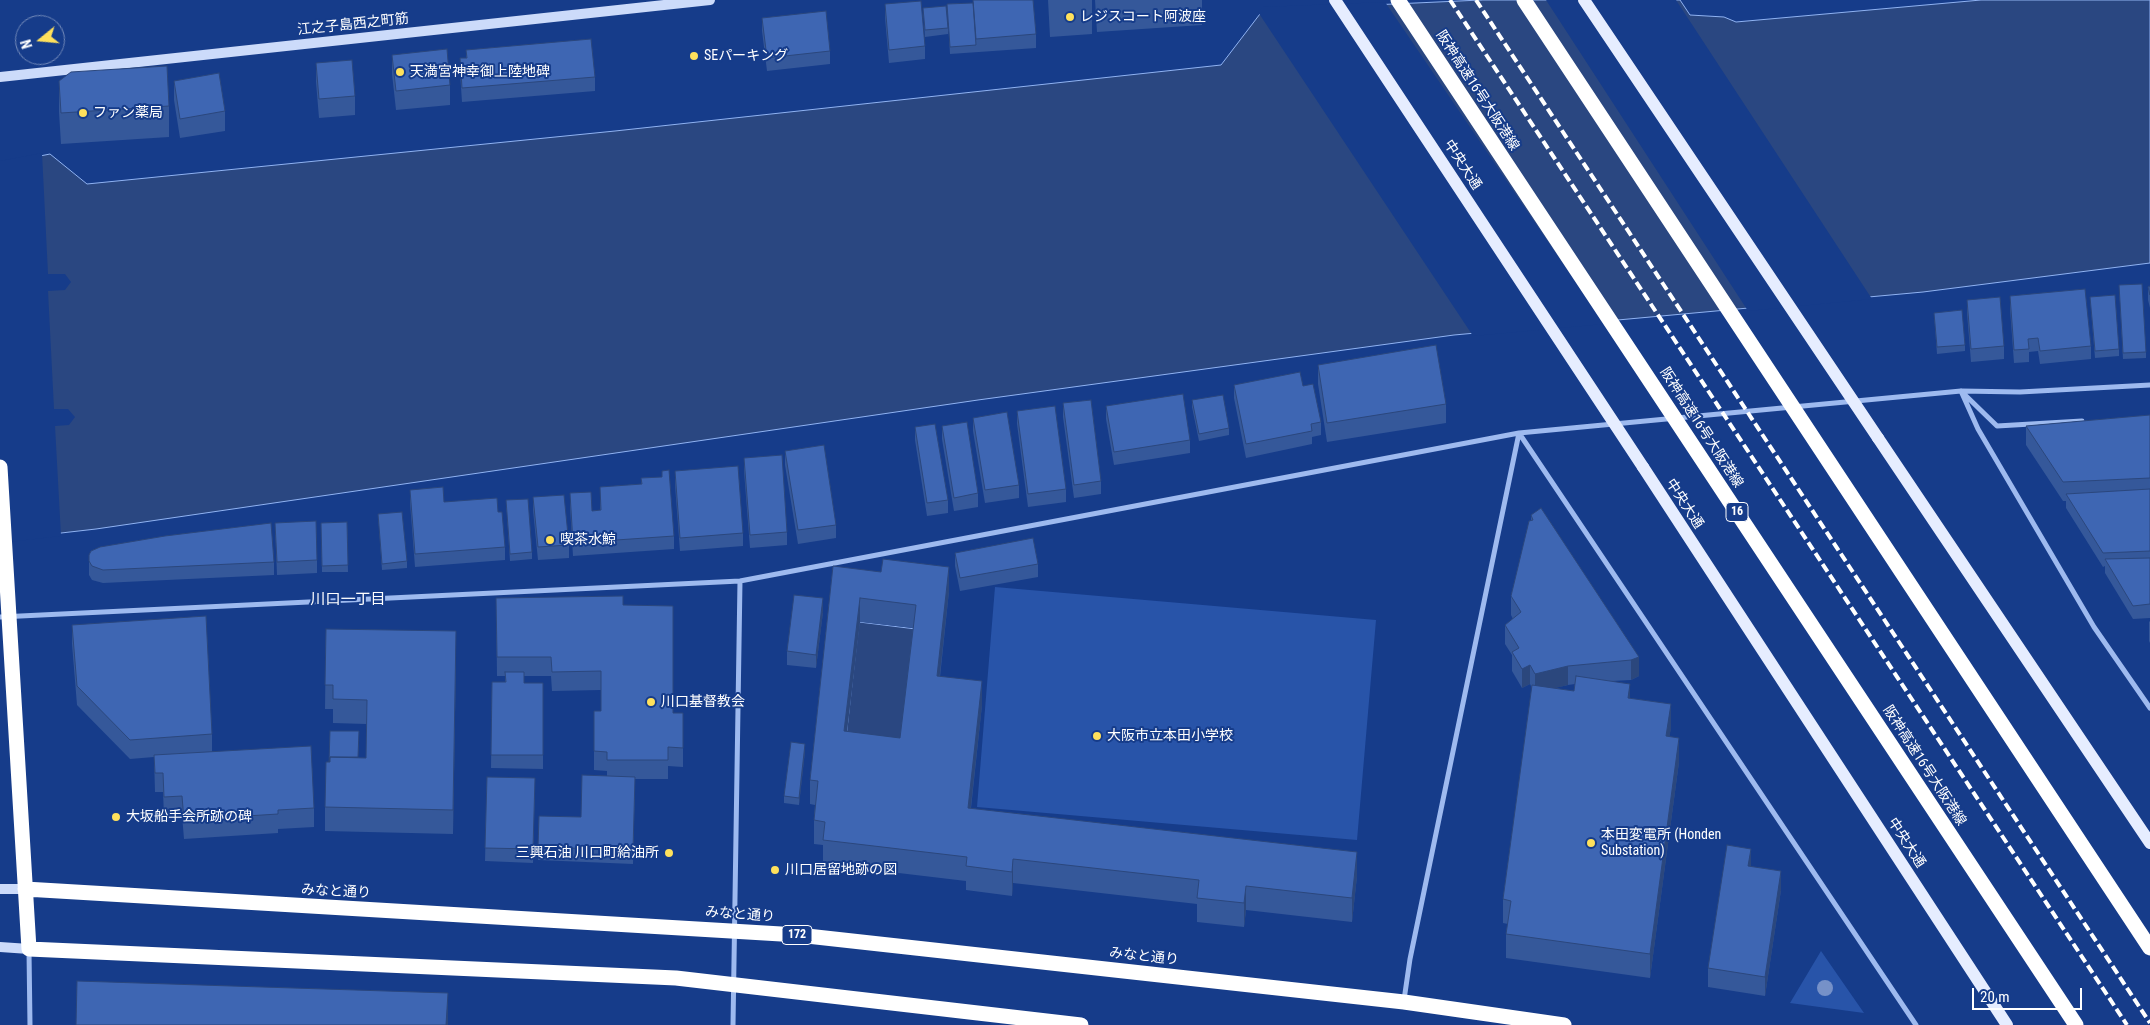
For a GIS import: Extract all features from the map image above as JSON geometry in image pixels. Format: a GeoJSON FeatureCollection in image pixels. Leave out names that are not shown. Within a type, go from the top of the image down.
{"type":"FeatureCollection","features":[{"type":"Feature","properties":{"kind":"highway","name":"阪神高速16号大阪港線"},"geometry":{"type":"LineString","coordinates":[[1398,0],[2076,1025]]}},
{"type":"Feature","properties":{"kind":"highway"},"geometry":{"type":"LineString","coordinates":[[1524,0],[2150,948]]}},
{"type":"Feature","properties":{"kind":"highway"},"geometry":{"type":"LineString","coordinates":[[0,466],[4,556],[4,617],[29,948],[656,978],[734,984],[1081,1025]]}},
{"type":"Feature","properties":{"kind":"highway","name":"みなと通り"},"geometry":{"type":"LineString","coordinates":[[25,890],[798,935],[1404,1002],[1564,1025]]}},
{"type":"Feature","properties":{"kind":"main road","name":"中央大通"},"geometry":{"type":"LineString","coordinates":[[1335,0],[1643,467],[2007,1025]]}},
{"type":"Feature","properties":{"kind":"main road"},"geometry":{"type":"LineString","coordinates":[[1584,0],[2150,843]]}},
{"type":"Feature","properties":{"kind":"street","name":"江之子島西之町筋"},"geometry":{"type":"LineString","coordinates":[[0,77],[710,0]]}},
{"type":"Feature","properties":{"kind":"street"},"geometry":{"type":"LineString","coordinates":[[4,617],[740,580],[1519,433],[1961,391],[2020,392],[2150,384]]}},
{"type":"Feature","properties":{"kind":"street"},"geometry":{"type":"LineString","coordinates":[[1961,391],[1997,426],[2084,421]]}},
{"type":"Feature","properties":{"kind":"street"},"geometry":{"type":"LineString","coordinates":[[1961,391],[1978,429],[2094,627],[2150,708]]}},
{"type":"Feature","properties":{"kind":"street"},"geometry":{"type":"LineString","coordinates":[[1404,1002],[1410,959],[1519,433]]}},
{"type":"Feature","properties":{"kind":"street"},"geometry":{"type":"LineString","coordinates":[[1519,433],[1916,1025]]}},
{"type":"Feature","properties":{"kind":"street"},"geometry":{"type":"LineString","coordinates":[[733,1025],[740,580]]}},
{"type":"Feature","properties":{"kind":"street","name":"みなと通り"},"geometry":{"type":"LineString","coordinates":[[0,889],[25,890]]}},
{"type":"Feature","properties":{"kind":"street"},"geometry":{"type":"LineString","coordinates":[[0,947],[29,948],[30,1025]]}},
{"type":"Feature","properties":{"kind":"shaded area"},"geometry":{"type":"Polygon","coordinates":[[[1481,0],[1680,0],[1690,15],[1724,17],[1736,22],[1981,0],[2150,0],[2150,263],[1923,292],[1454,335],[978,400],[96,529],[0,540],[0,164],[50,154],[87,184],[615,131],[1221,65],[1263,10],[1481,0]]]}},
{"type":"Feature","properties":{"kind":"shaded area"},"geometry":{"type":"Polygon","coordinates":[[[995,587],[1376,620],[1357,840],[977,807],[995,587]]]}},
{"type":"Feature","properties":{"kind":"shaded area"},"geometry":{"type":"Polygon","coordinates":[[[859,622],[916,629],[900,762],[844,755],[859,622]]]}},
{"type":"Feature","properties":{"kind":"shaded area"},"geometry":{"type":"Polygon","coordinates":[[[1821,951],[1864,1013],[1790,1003],[1821,951]]]}},
{"type":"Feature","properties":{"kind":"pier"},"geometry":{"type":"Polygon","coordinates":[[[1546,0],[1676,0],[1872,299],[1748,311],[1546,0]]]}},
{"type":"Feature","properties":{"kind":"pier"},"geometry":{"type":"Polygon","coordinates":[[[1385,2],[1604,324],[1473,336],[1258,12],[1263,7],[1385,2]]]}},
{"type":"Feature","properties":{"kind":"pier"},"geometry":{"type":"Polygon","coordinates":[[[42,153],[48,274],[65,274],[71,282],[65,290],[48,291],[54,409],[68,409],[75,417],[69,425],[55,426],[61,536],[0,543],[0,161],[42,153]]]}},
{"type":"Feature","properties":{"kind":"building"},"geometry":{"type":"Polygon","coordinates":[[[973,0],[1033,0],[1036,34],[976,39],[973,0]]]}},
{"type":"Feature","properties":{"kind":"building"},"geometry":{"type":"Polygon","coordinates":[[[921,1],[925,46],[889,50],[885,4],[921,1]]]}},
{"type":"Feature","properties":{"kind":"building"},"geometry":{"type":"Polygon","coordinates":[[[973,3],[976,45],[950,47],[947,4],[973,3]]]}},
{"type":"Feature","properties":{"kind":"building"},"geometry":{"type":"Polygon","coordinates":[[[946,6],[948,28],[925,30],[923,8],[946,6]]]}},
{"type":"Feature","properties":{"kind":"building"},"geometry":{"type":"Polygon","coordinates":[[[826,11],[830,51],[767,58],[762,18],[826,11]]]}},
{"type":"Feature","properties":{"kind":"building"},"geometry":{"type":"Polygon","coordinates":[[[591,39],[595,77],[462,88],[460,58],[467,58],[466,50],[591,39]]]}},
{"type":"Feature","properties":{"kind":"building"},"geometry":{"type":"Polygon","coordinates":[[[447,49],[450,85],[396,91],[392,55],[447,49]]]}},
{"type":"Feature","properties":{"kind":"building"},"geometry":{"type":"Polygon","coordinates":[[[352,60],[355,96],[319,99],[316,63],[352,60]]]}},
{"type":"Feature","properties":{"kind":"building"},"geometry":{"type":"Polygon","coordinates":[[[167,66],[169,106],[61,113],[59,81],[71,72],[167,66]]]}},
{"type":"Feature","properties":{"kind":"building"},"geometry":{"type":"Polygon","coordinates":[[[219,73],[225,111],[180,119],[174,81],[219,73]]]}},
{"type":"Feature","properties":{"kind":"building"},"geometry":{"type":"Polygon","coordinates":[[[2142,284],[2146,352],[2123,353],[2119,285],[2142,284]]]}},
{"type":"Feature","properties":{"kind":"building"},"geometry":{"type":"Polygon","coordinates":[[[2085,289],[2091,346],[2040,351],[2038,338],[2028,339],[2029,349],[2014,350],[2010,296],[2085,289]]]}},
{"type":"Feature","properties":{"kind":"building"},"geometry":{"type":"Polygon","coordinates":[[[2115,295],[2119,349],[2095,351],[2090,297],[2115,295]]]}},
{"type":"Feature","properties":{"kind":"building"},"geometry":{"type":"Polygon","coordinates":[[[2000,297],[2004,346],[1971,349],[1967,300],[2000,297]]]}},
{"type":"Feature","properties":{"kind":"building"},"geometry":{"type":"Polygon","coordinates":[[[1962,310],[1965,345],[1937,347],[1934,313],[1962,310]]]}},
{"type":"Feature","properties":{"kind":"building"},"geometry":{"type":"Polygon","coordinates":[[[1436,345],[1446,404],[1327,423],[1318,365],[1436,345]]]}},
{"type":"Feature","properties":{"kind":"building"},"geometry":{"type":"Polygon","coordinates":[[[1300,372],[1303,386],[1313,384],[1321,422],[1311,424],[1312,431],[1246,444],[1234,385],[1300,372]]]}},
{"type":"Feature","properties":{"kind":"building"},"geometry":{"type":"Polygon","coordinates":[[[1183,394],[1190,440],[1114,452],[1106,406],[1183,394]]]}},
{"type":"Feature","properties":{"kind":"building"},"geometry":{"type":"Polygon","coordinates":[[[1223,395],[1229,428],[1199,434],[1192,400],[1223,395]]]}},
{"type":"Feature","properties":{"kind":"building"},"geometry":{"type":"Polygon","coordinates":[[[1091,400],[1101,481],[1074,485],[1063,403],[1091,400]]]}},
{"type":"Feature","properties":{"kind":"building"},"geometry":{"type":"Polygon","coordinates":[[[1055,406],[1066,489],[1028,494],[1017,411],[1055,406]]]}},
{"type":"Feature","properties":{"kind":"building"},"geometry":{"type":"Polygon","coordinates":[[[1007,412],[1019,485],[985,490],[973,418],[1007,412]]]}},
{"type":"Feature","properties":{"kind":"building"},"geometry":{"type":"Polygon","coordinates":[[[2150,415],[2150,478],[2063,482],[2026,426],[2150,415]]]}},
{"type":"Feature","properties":{"kind":"building"},"geometry":{"type":"Polygon","coordinates":[[[967,422],[978,493],[954,498],[942,426],[967,422]]]}},
{"type":"Feature","properties":{"kind":"building"},"geometry":{"type":"Polygon","coordinates":[[[935,424],[948,500],[927,503],[915,427],[935,424]]]}},
{"type":"Feature","properties":{"kind":"building"},"geometry":{"type":"Polygon","coordinates":[[[824,445],[836,525],[798,530],[785,451],[824,445]]]}},
{"type":"Feature","properties":{"kind":"building"},"geometry":{"type":"Polygon","coordinates":[[[782,455],[787,532],[750,535],[744,458],[782,455]]]}},
{"type":"Feature","properties":{"kind":"building"},"geometry":{"type":"Polygon","coordinates":[[[738,466],[743,533],[680,538],[675,471],[738,466]]]}},
{"type":"Feature","properties":{"kind":"building"},"geometry":{"type":"Polygon","coordinates":[[[669,470],[674,536],[573,543],[570,493],[591,492],[592,511],[601,510],[600,487],[642,484],[641,478],[662,477],[662,471],[669,470]]]}},
{"type":"Feature","properties":{"kind":"building"},"geometry":{"type":"Polygon","coordinates":[[[443,487],[444,502],[497,498],[498,512],[502,512],[505,547],[415,554],[410,490],[443,487]]]}},
{"type":"Feature","properties":{"kind":"building"},"geometry":{"type":"Polygon","coordinates":[[[2150,489],[2150,551],[2103,553],[2066,494],[2150,489]]]}},
{"type":"Feature","properties":{"kind":"building"},"geometry":{"type":"Polygon","coordinates":[[[564,495],[569,545],[538,547],[533,497],[564,495]]]}},
{"type":"Feature","properties":{"kind":"building"},"geometry":{"type":"Polygon","coordinates":[[[528,499],[532,552],[510,554],[506,500],[528,499]]]}},
{"type":"Feature","properties":{"kind":"building"},"geometry":{"type":"Polygon","coordinates":[[[1541,508],[1639,657],[1631,660],[1568,666],[1535,674],[1530,665],[1522,669],[1512,652],[1519,648],[1505,625],[1521,612],[1511,596],[1529,521],[1533,520],[1531,515],[1541,508]]]}},
{"type":"Feature","properties":{"kind":"building"},"geometry":{"type":"Polygon","coordinates":[[[402,512],[407,561],[382,564],[378,514],[402,512]]]}},
{"type":"Feature","properties":{"kind":"building"},"geometry":{"type":"Polygon","coordinates":[[[316,521],[317,560],[277,562],[275,523],[316,521]]]}},
{"type":"Feature","properties":{"kind":"building"},"geometry":{"type":"Polygon","coordinates":[[[347,522],[348,565],[322,566],[321,523],[347,522]]]}},
{"type":"Feature","properties":{"kind":"building"},"geometry":{"type":"Polygon","coordinates":[[[271,523],[274,562],[103,570],[92,566],[89,561],[91,551],[100,547],[165,536],[271,523]]]}},
{"type":"Feature","properties":{"kind":"building"},"geometry":{"type":"Polygon","coordinates":[[[1033,538],[1038,564],[960,578],[955,553],[1033,538]]]}},
{"type":"Feature","properties":{"kind":"building"},"geometry":{"type":"Polygon","coordinates":[[[2150,558],[2150,604],[2133,606],[2105,559],[2150,558]]]}},
{"type":"Feature","properties":{"kind":"building"},"geometry":{"type":"Polygon","coordinates":[[[883,559],[949,567],[937,676],[982,681],[968,808],[1357,852],[1352,898],[1246,886],[1244,903],[1197,898],[1199,880],[1013,859],[1012,872],[966,866],[967,857],[823,840],[825,822],[814,820],[818,781],[810,780],[833,566],[881,572],[883,559]],[[860,598],[844,731],[900,738],[916,605],[860,598]]]}},
{"type":"Feature","properties":{"kind":"building"},"geometry":{"type":"Polygon","coordinates":[[[794,595],[823,598],[816,655],[787,651],[794,595]]]}},
{"type":"Feature","properties":{"kind":"building"},"geometry":{"type":"Polygon","coordinates":[[[623,596],[623,605],[673,606],[673,713],[683,713],[683,748],[668,747],[668,760],[607,760],[607,752],[594,751],[594,711],[601,711],[601,671],[552,672],[551,657],[497,657],[496,598],[623,596]]]}},
{"type":"Feature","properties":{"kind":"building"},"geometry":{"type":"Polygon","coordinates":[[[206,616],[212,734],[130,740],[77,686],[72,625],[206,616]]]}},
{"type":"Feature","properties":{"kind":"building"},"geometry":{"type":"Polygon","coordinates":[[[326,629],[456,631],[453,810],[325,807],[326,762],[330,762],[330,757],[366,758],[367,700],[333,699],[333,685],[325,685],[326,629]]]}},
{"type":"Feature","properties":{"kind":"building"},"geometry":{"type":"Polygon","coordinates":[[[505,672],[524,672],[524,683],[543,683],[543,755],[491,755],[492,682],[506,682],[505,672]]]}},
{"type":"Feature","properties":{"kind":"building","name":"本田変電所 (Honden Substation)"},"geometry":{"type":"Polygon","coordinates":[[[1576,676],[1630,684],[1628,698],[1671,704],[1666,736],[1679,738],[1650,954],[1506,934],[1511,901],[1503,899],[1532,685],[1574,691],[1576,676]]]}},
{"type":"Feature","properties":{"kind":"building"},"geometry":{"type":"Polygon","coordinates":[[[330,731],[359,731],[358,757],[330,757],[329,762],[330,731]]]}},
{"type":"Feature","properties":{"kind":"building"},"geometry":{"type":"Polygon","coordinates":[[[791,742],[805,744],[799,798],[784,796],[791,742]]]}},
{"type":"Feature","properties":{"kind":"building"},"geometry":{"type":"Polygon","coordinates":[[[311,746],[314,808],[278,810],[278,814],[184,820],[182,796],[164,797],[163,773],[155,773],[154,755],[311,746]]]}},
{"type":"Feature","properties":{"kind":"building"},"geometry":{"type":"Polygon","coordinates":[[[582,775],[635,777],[633,850],[538,847],[539,816],[581,817],[582,775]]]}},
{"type":"Feature","properties":{"kind":"building"},"geometry":{"type":"Polygon","coordinates":[[[487,777],[535,778],[533,849],[485,848],[487,777]]]}},
{"type":"Feature","properties":{"kind":"building"},"geometry":{"type":"Polygon","coordinates":[[[1727,845],[1751,849],[1748,866],[1781,871],[1765,977],[1708,968],[1727,845]]]}},
{"type":"Feature","properties":{"kind":"building"},"geometry":{"type":"Polygon","coordinates":[[[77,981],[448,993],[446,1025],[76,1025],[77,981]]]}},
{"type":"Feature","properties":{"kind":"railway"},"geometry":{"type":"LineString","coordinates":[[1450,0],[2127,1025]]}},
{"type":"Feature","properties":{"kind":"railway"},"geometry":{"type":"LineString","coordinates":[[1476,0],[2150,1023]]}},
{"type":"Feature","properties":{"kind":"place","name":"レジスコート阿波座"},"geometry":{"type":"Point","coordinates":[1070,17]}},
{"type":"Feature","properties":{"kind":"place","name":"SEパーキング"},"geometry":{"type":"Point","coordinates":[694,56]}},
{"type":"Feature","properties":{"kind":"place","name":"天満宮神幸御上陸地碑"},"geometry":{"type":"Point","coordinates":[400,72]}},
{"type":"Feature","properties":{"kind":"place","name":"ファン薬局"},"geometry":{"type":"Point","coordinates":[83,113]}},
{"type":"Feature","properties":{"kind":"place","name":"喫茶水鯨"},"geometry":{"type":"Point","coordinates":[550,540]}},
{"type":"Feature","properties":{"kind":"place","name":"川口基督教会"},"geometry":{"type":"Point","coordinates":[651,702]}},
{"type":"Feature","properties":{"kind":"place","name":"大阪市立本田小学校"},"geometry":{"type":"Point","coordinates":[1097,736]}},
{"type":"Feature","properties":{"kind":"place","name":"大坂船手会所跡の碑"},"geometry":{"type":"Point","coordinates":[116,817]}},
{"type":"Feature","properties":{"kind":"place","name":"本田変電所 (Honden Substation)"},"geometry":{"type":"Point","coordinates":[1591,843]}},
{"type":"Feature","properties":{"kind":"place","name":"三興石油 川口町給油所"},"geometry":{"type":"Point","coordinates":[669,853]}},
{"type":"Feature","properties":{"kind":"place","name":"川口居留地跡の図"},"geometry":{"type":"Point","coordinates":[775,870]}},
{"type":"Feature","properties":{"kind":"district","name":"川口一丁目"},"geometry":{"type":"Point","coordinates":[348,600]}}]}
